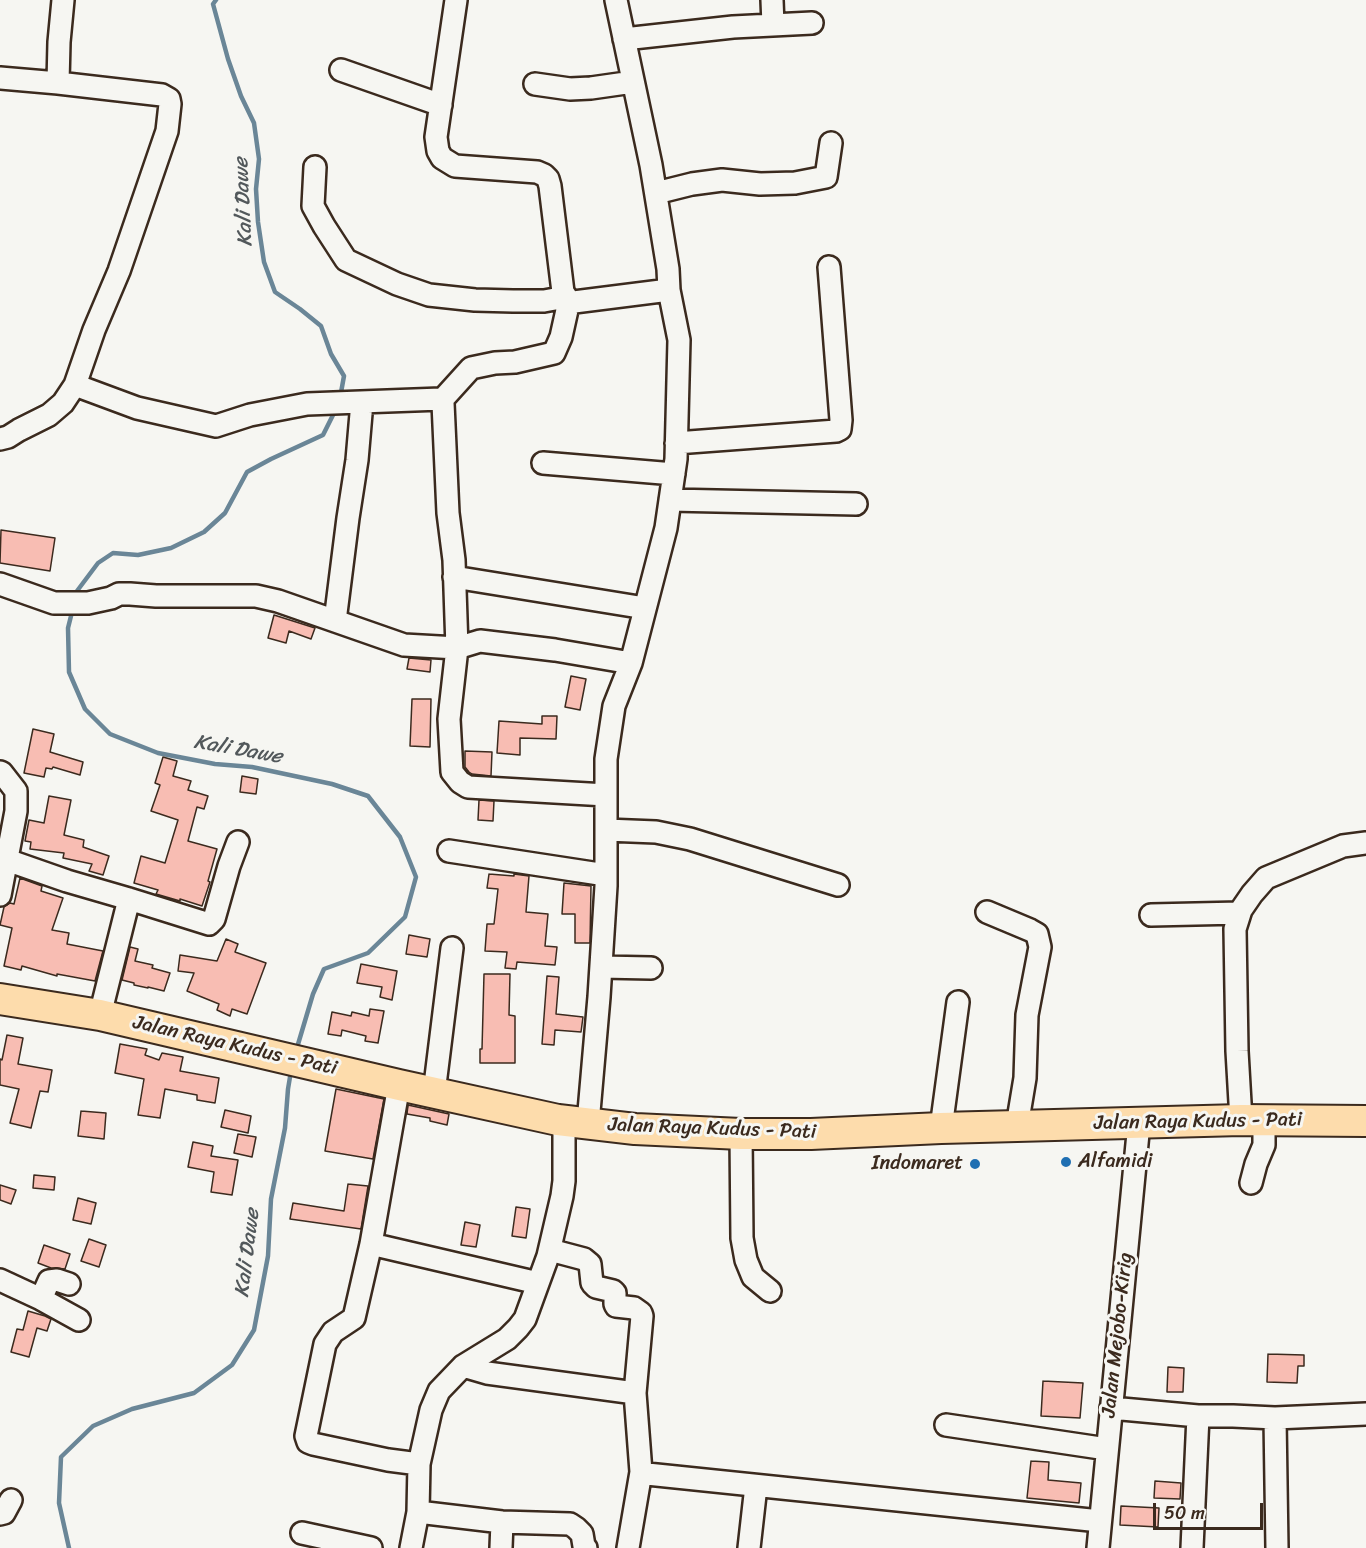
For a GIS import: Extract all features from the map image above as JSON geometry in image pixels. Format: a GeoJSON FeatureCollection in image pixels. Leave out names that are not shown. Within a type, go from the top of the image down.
{"type":"FeatureCollection","features":[{"type":"Feature","properties":{"kind":"highway","name":"Jalan Raya Kudus - Pati"},"geometry":{"type":"LineString","coordinates":[[0,999],[100,1015],[434,1093],[576,1122],[635,1130],[811,1134],[941,1128],[1253,1120],[1366,1120]]}},
{"type":"Feature","properties":{"kind":"street"},"geometry":{"type":"LineString","coordinates":[[58,83],[63,0]]}},
{"type":"Feature","properties":{"kind":"street"},"geometry":{"type":"LineString","coordinates":[[456,0],[436,137],[438,151],[442,158],[455,166],[537,172],[548,179],[563,292],[567,299],[561,337],[555,353],[515,362],[471,368],[442,400],[448,513],[454,560],[457,648],[449,719],[452,772],[460,782],[468,787],[606,795]]}},
{"type":"Feature","properties":{"kind":"street"},"geometry":{"type":"LineString","coordinates":[[411,1548],[418,1512],[419,1464],[431,1410],[439,1391],[463,1366],[507,1339],[518,1328],[525,1319],[550,1250],[576,1122],[601,967],[606,875],[606,759],[614,706],[631,663],[666,528],[674,474],[680,340],[669,290],[668,269],[651,165],[616,0]]}},
{"type":"Feature","properties":{"kind":"street"},"geometry":{"type":"LineString","coordinates":[[772,0],[773,25]]}},
{"type":"Feature","properties":{"kind":"street"},"geometry":{"type":"LineString","coordinates":[[624,39],[704,30],[812,23]]}},
{"type":"Feature","properties":{"kind":"street"},"geometry":{"type":"LineString","coordinates":[[341,70],[441,105]]}},
{"type":"Feature","properties":{"kind":"street"},"geometry":{"type":"LineString","coordinates":[[0,78],[162,94],[166,96],[170,104],[167,131],[119,271],[94,330],[75,385],[63,402],[49,415],[0,440]]}},
{"type":"Feature","properties":{"kind":"street"},"geometry":{"type":"LineString","coordinates":[[535,84],[570,89],[633,82]]}},
{"type":"Feature","properties":{"kind":"street"},"geometry":{"type":"LineString","coordinates":[[656,193],[692,184],[722,180],[760,184],[795,183],[825,177],[831,143]]}},
{"type":"Feature","properties":{"kind":"street"},"geometry":{"type":"LineString","coordinates":[[315,167],[314,206],[346,260],[397,284],[429,295],[475,300],[567,299],[574,302],[669,290]]}},
{"type":"Feature","properties":{"kind":"street"},"geometry":{"type":"LineString","coordinates":[[676,443],[840,429],[829,267]]}},
{"type":"Feature","properties":{"kind":"street"},"geometry":{"type":"LineString","coordinates":[[75,385],[137,408],[216,426],[250,415],[308,404],[440,398],[442,400]]}},
{"type":"Feature","properties":{"kind":"street"},"geometry":{"type":"LineString","coordinates":[[335,621],[357,460],[362,402]]}},
{"type":"Feature","properties":{"kind":"street"},"geometry":{"type":"LineString","coordinates":[[543,463],[674,474]]}},
{"type":"Feature","properties":{"kind":"street"},"geometry":{"type":"LineString","coordinates":[[670,500],[856,504]]}},
{"type":"Feature","properties":{"kind":"street"},"geometry":{"type":"LineString","coordinates":[[454,577],[645,608]]}},
{"type":"Feature","properties":{"kind":"street"},"geometry":{"type":"LineString","coordinates":[[0,584],[54,603],[88,603],[119,594],[256,596],[278,601],[404,645],[457,648],[480,641],[555,650],[631,663]]}},
{"type":"Feature","properties":{"kind":"street"},"geometry":{"type":"LineString","coordinates":[[0,772],[16,791],[16,811],[0,895]]}},
{"type":"Feature","properties":{"kind":"street"},"geometry":{"type":"LineString","coordinates":[[606,830],[656,832],[690,839],[838,885]]}},
{"type":"Feature","properties":{"kind":"street"},"geometry":{"type":"LineString","coordinates":[[7,860],[67,881],[209,924],[214,919],[238,842]]}},
{"type":"Feature","properties":{"kind":"street"},"geometry":{"type":"LineString","coordinates":[[1251,1183],[1264,1145],[1253,1120],[1237,1051],[1235,929],[1240,913],[1266,878],[1343,846],[1366,843]]}},
{"type":"Feature","properties":{"kind":"street"},"geometry":{"type":"LineString","coordinates":[[449,850],[606,875]]}},
{"type":"Feature","properties":{"kind":"street"},"geometry":{"type":"LineString","coordinates":[[100,1015],[129,899]]}},
{"type":"Feature","properties":{"kind":"street"},"geometry":{"type":"LineString","coordinates":[[987,912],[1037,934],[1040,946],[1027,1015],[1025,1078],[1017,1126]]}},
{"type":"Feature","properties":{"kind":"street"},"geometry":{"type":"LineString","coordinates":[[1151,915],[1240,913]]}},
{"type":"Feature","properties":{"kind":"street"},"geometry":{"type":"LineString","coordinates":[[434,1093],[452,948]]}},
{"type":"Feature","properties":{"kind":"street"},"geometry":{"type":"LineString","coordinates":[[601,967],[651,968]]}},
{"type":"Feature","properties":{"kind":"street"},"geometry":{"type":"LineString","coordinates":[[941,1128],[958,1002]]}},
{"type":"Feature","properties":{"kind":"street"},"geometry":{"type":"LineString","coordinates":[[399,1085],[371,1244],[354,1318],[333,1332],[325,1344],[306,1438],[313,1444],[388,1460],[419,1464]]}},
{"type":"Feature","properties":{"kind":"street","name":"Jalan Mejobo-Kirig"},"geometry":{"type":"LineString","coordinates":[[1098,1548],[1139,1123]]}},
{"type":"Feature","properties":{"kind":"street"},"geometry":{"type":"LineString","coordinates":[[741,1134],[742,1239],[746,1260],[753,1276],[770,1291]]}},
{"type":"Feature","properties":{"kind":"street"},"geometry":{"type":"LineString","coordinates":[[371,1244],[538,1283]]}},
{"type":"Feature","properties":{"kind":"street"},"geometry":{"type":"LineString","coordinates":[[550,1250],[584,1259],[590,1264],[592,1283],[596,1287],[613,1291],[616,1306],[634,1308],[642,1316],[635,1393],[641,1472],[628,1548]]}},
{"type":"Feature","properties":{"kind":"street"},"geometry":{"type":"LineString","coordinates":[[0,1280],[79,1320]]}},
{"type":"Feature","properties":{"kind":"street"},"geometry":{"type":"LineString","coordinates":[[41,1299],[49,1281],[57,1280],[69,1284]]}},
{"type":"Feature","properties":{"kind":"street"},"geometry":{"type":"LineString","coordinates":[[463,1366],[487,1373],[635,1393]]}},
{"type":"Feature","properties":{"kind":"street"},"geometry":{"type":"LineString","coordinates":[[1111,1408],[1198,1416],[1275,1418],[1366,1414]]}},
{"type":"Feature","properties":{"kind":"street"},"geometry":{"type":"LineString","coordinates":[[1192,1548],[1198,1416]]}},
{"type":"Feature","properties":{"kind":"street"},"geometry":{"type":"LineString","coordinates":[[1275,1418],[1277,1548]]}},
{"type":"Feature","properties":{"kind":"street"},"geometry":{"type":"LineString","coordinates":[[946,1425],[1107,1449]]}},
{"type":"Feature","properties":{"kind":"street"},"geometry":{"type":"LineString","coordinates":[[641,1472],[1100,1521]]}},
{"type":"Feature","properties":{"kind":"street"},"geometry":{"type":"LineString","coordinates":[[749,1548],[756,1486]]}},
{"type":"Feature","properties":{"kind":"street"},"geometry":{"type":"LineString","coordinates":[[418,1512],[502,1522],[570,1524],[582,1534],[585,1548]]}},
{"type":"Feature","properties":{"kind":"street"},"geometry":{"type":"LineString","coordinates":[[501,1548],[502,1522]]}},
{"type":"Feature","properties":{"kind":"street"},"geometry":{"type":"LineString","coordinates":[[302,1533],[371,1548]]}},
{"type":"Feature","properties":{"kind":"building"},"geometry":{"type":"Polygon","coordinates":[[[1,530],[55,538],[50,571],[0,563],[1,530]]]}},
{"type":"Feature","properties":{"kind":"building"},"geometry":{"type":"Polygon","coordinates":[[[274,615],[315,628],[311,639],[289,631],[286,643],[268,638],[274,615]]]}},
{"type":"Feature","properties":{"kind":"building"},"geometry":{"type":"Polygon","coordinates":[[[409,658],[431,660],[430,672],[407,669],[409,658]]]}},
{"type":"Feature","properties":{"kind":"building"},"geometry":{"type":"Polygon","coordinates":[[[571,676],[586,679],[580,710],[565,707],[571,676]]]}},
{"type":"Feature","properties":{"kind":"building"},"geometry":{"type":"Polygon","coordinates":[[[412,699],[431,699],[430,747],[410,746],[412,699]]]}},
{"type":"Feature","properties":{"kind":"building"},"geometry":{"type":"Polygon","coordinates":[[[542,716],[557,716],[556,739],[520,738],[520,755],[497,753],[499,721],[542,724],[542,716]]]}},
{"type":"Feature","properties":{"kind":"building"},"geometry":{"type":"Polygon","coordinates":[[[33,729],[54,734],[50,752],[83,762],[80,775],[53,767],[52,769],[46,768],[44,777],[24,773],[33,729]]]}},
{"type":"Feature","properties":{"kind":"building"},"geometry":{"type":"Polygon","coordinates":[[[465,751],[492,752],[491,776],[469,772],[465,767],[465,751]]]}},
{"type":"Feature","properties":{"kind":"building"},"geometry":{"type":"Polygon","coordinates":[[[163,757],[177,761],[173,776],[191,781],[188,790],[208,796],[204,809],[197,807],[188,841],[217,849],[202,906],[156,894],[158,890],[134,883],[141,856],[165,863],[178,820],[151,811],[160,785],[155,783],[163,757]]]}},
{"type":"Feature","properties":{"kind":"building"},"geometry":{"type":"Polygon","coordinates":[[[242,776],[258,779],[256,794],[240,792],[242,776]]]}},
{"type":"Feature","properties":{"kind":"building"},"geometry":{"type":"Polygon","coordinates":[[[49,796],[71,800],[64,835],[84,840],[83,847],[109,856],[103,875],[89,871],[92,864],[63,858],[64,853],[30,849],[31,842],[25,841],[29,820],[44,823],[49,796]]]}},
{"type":"Feature","properties":{"kind":"building"},"geometry":{"type":"Polygon","coordinates":[[[479,800],[494,801],[493,821],[478,820],[479,800]]]}},
{"type":"Feature","properties":{"kind":"building"},"geometry":{"type":"Polygon","coordinates":[[[489,874],[529,876],[526,912],[548,914],[545,946],[557,947],[555,965],[517,962],[516,969],[505,968],[507,952],[485,951],[487,924],[494,924],[498,889],[487,888],[489,874]]]}},
{"type":"Feature","properties":{"kind":"building"},"geometry":{"type":"Polygon","coordinates":[[[20,878],[42,886],[41,891],[63,898],[52,930],[69,933],[67,944],[103,951],[95,981],[57,974],[57,976],[22,966],[21,970],[4,966],[12,928],[0,925],[4,907],[10,903],[14,904],[20,878]]]}},
{"type":"Feature","properties":{"kind":"building"},"geometry":{"type":"Polygon","coordinates":[[[564,883],[591,886],[590,943],[575,943],[575,914],[562,914],[564,883]]]}},
{"type":"Feature","properties":{"kind":"building"},"geometry":{"type":"Polygon","coordinates":[[[409,935],[430,939],[427,957],[406,954],[409,935]]]}},
{"type":"Feature","properties":{"kind":"building"},"geometry":{"type":"Polygon","coordinates":[[[226,939],[238,944],[235,952],[266,963],[247,1014],[232,1009],[230,1016],[217,1010],[219,1004],[187,991],[194,973],[178,971],[180,955],[217,961],[226,939]]]}},
{"type":"Feature","properties":{"kind":"building"},"geometry":{"type":"Polygon","coordinates":[[[130,947],[138,949],[135,961],[153,965],[152,968],[170,973],[164,991],[122,980],[130,947]]]}},
{"type":"Feature","properties":{"kind":"building"},"geometry":{"type":"Polygon","coordinates":[[[361,964],[397,971],[392,1000],[380,997],[382,987],[357,983],[361,964]]]}},
{"type":"Feature","properties":{"kind":"building"},"geometry":{"type":"Polygon","coordinates":[[[484,974],[510,974],[509,1015],[515,1016],[515,1063],[480,1063],[484,974]]]}},
{"type":"Feature","properties":{"kind":"building"},"geometry":{"type":"Polygon","coordinates":[[[547,976],[559,977],[556,1014],[583,1017],[581,1032],[555,1030],[554,1045],[542,1044],[547,976]]]}},
{"type":"Feature","properties":{"kind":"building"},"geometry":{"type":"Polygon","coordinates":[[[370,1009],[384,1011],[378,1043],[365,1041],[366,1036],[342,1030],[341,1036],[328,1034],[332,1012],[351,1016],[352,1012],[369,1016],[370,1009]]]}},
{"type":"Feature","properties":{"kind":"building"},"geometry":{"type":"Polygon","coordinates":[[[7,1035],[23,1038],[18,1064],[52,1070],[48,1092],[40,1091],[31,1128],[10,1123],[19,1089],[0,1085],[0,1059],[2,1060],[7,1035]]]}},
{"type":"Feature","properties":{"kind":"building"},"geometry":{"type":"Polygon","coordinates":[[[120,1044],[147,1049],[145,1055],[159,1060],[162,1053],[183,1057],[180,1071],[219,1078],[215,1103],[197,1100],[197,1095],[165,1089],[160,1118],[138,1115],[144,1079],[115,1073],[120,1044]]]}},
{"type":"Feature","properties":{"kind":"building"},"geometry":{"type":"Polygon","coordinates":[[[336,1089],[384,1099],[373,1159],[325,1151],[336,1089]]]}},
{"type":"Feature","properties":{"kind":"building"},"geometry":{"type":"Polygon","coordinates":[[[408,1105],[449,1114],[447,1125],[430,1121],[430,1118],[407,1114],[408,1105]]]}},
{"type":"Feature","properties":{"kind":"building"},"geometry":{"type":"Polygon","coordinates":[[[225,1110],[251,1116],[248,1133],[221,1127],[225,1110]]]}},
{"type":"Feature","properties":{"kind":"building"},"geometry":{"type":"Polygon","coordinates":[[[81,1111],[106,1113],[104,1139],[78,1136],[81,1111]]]}},
{"type":"Feature","properties":{"kind":"building"},"geometry":{"type":"Polygon","coordinates":[[[238,1134],[256,1137],[252,1157],[234,1153],[238,1134]]]}},
{"type":"Feature","properties":{"kind":"building"},"geometry":{"type":"Polygon","coordinates":[[[193,1142],[213,1146],[211,1156],[238,1160],[232,1195],[211,1192],[214,1172],[188,1167],[193,1142]]]}},
{"type":"Feature","properties":{"kind":"building"},"geometry":{"type":"Polygon","coordinates":[[[34,1175],[55,1177],[54,1190],[33,1188],[34,1175]]]}},
{"type":"Feature","properties":{"kind":"building"},"geometry":{"type":"Polygon","coordinates":[[[348,1184],[368,1186],[361,1229],[290,1219],[293,1203],[344,1211],[348,1184]]]}},
{"type":"Feature","properties":{"kind":"building"},"geometry":{"type":"Polygon","coordinates":[[[0,1185],[16,1190],[11,1204],[0,1200],[0,1185]]]}},
{"type":"Feature","properties":{"kind":"building"},"geometry":{"type":"Polygon","coordinates":[[[78,1198],[96,1203],[91,1224],[73,1220],[78,1198]]]}},
{"type":"Feature","properties":{"kind":"building"},"geometry":{"type":"Polygon","coordinates":[[[516,1207],[530,1209],[526,1238],[512,1236],[516,1207]]]}},
{"type":"Feature","properties":{"kind":"building"},"geometry":{"type":"Polygon","coordinates":[[[465,1222],[480,1225],[476,1247],[461,1245],[465,1222]]]}},
{"type":"Feature","properties":{"kind":"building"},"geometry":{"type":"Polygon","coordinates":[[[89,1239],[106,1245],[99,1267],[81,1261],[89,1239]]]}},
{"type":"Feature","properties":{"kind":"building"},"geometry":{"type":"Polygon","coordinates":[[[44,1245],[70,1254],[65,1269],[51,1268],[38,1263],[44,1245]]]}},
{"type":"Feature","properties":{"kind":"building"},"geometry":{"type":"Polygon","coordinates":[[[28,1311],[51,1319],[47,1331],[37,1328],[29,1357],[11,1352],[17,1329],[23,1330],[28,1311]]]}},
{"type":"Feature","properties":{"kind":"building"},"geometry":{"type":"Polygon","coordinates":[[[1268,1354],[1304,1355],[1304,1366],[1298,1366],[1297,1383],[1267,1382],[1268,1354]]]}},
{"type":"Feature","properties":{"kind":"building"},"geometry":{"type":"Polygon","coordinates":[[[1168,1367],[1184,1368],[1183,1392],[1167,1392],[1168,1367]]]}},
{"type":"Feature","properties":{"kind":"building"},"geometry":{"type":"Polygon","coordinates":[[[1043,1381],[1083,1383],[1080,1418],[1041,1416],[1043,1381]]]}},
{"type":"Feature","properties":{"kind":"building"},"geometry":{"type":"Polygon","coordinates":[[[1031,1461],[1049,1462],[1048,1480],[1081,1483],[1079,1503],[1027,1498],[1031,1461]]]}},
{"type":"Feature","properties":{"kind":"building"},"geometry":{"type":"Polygon","coordinates":[[[1155,1481],[1181,1483],[1180,1499],[1154,1498],[1155,1481]]]}},
{"type":"Feature","properties":{"kind":"building"},"geometry":{"type":"Polygon","coordinates":[[[1121,1506],[1159,1508],[1158,1527],[1120,1525],[1121,1506]]]}},
{"type":"Feature","properties":{"kind":"waterway","name":"Kali Dawe"},"geometry":{"type":"LineString","coordinates":[[216,0],[213,4],[228,59],[241,96],[254,123],[259,159],[256,189],[258,222],[264,262],[275,292],[321,326],[331,354],[344,376],[340,398]]}},
{"type":"Feature","properties":{"kind":"waterway","name":"Kali Dawe"},"geometry":{"type":"LineString","coordinates":[[76,597],[77,591],[98,563],[113,553],[138,555],[171,548],[204,532],[225,513],[247,472],[323,435],[336,409]]}},
{"type":"Feature","properties":{"kind":"waterway","name":"Kali Dawe"},"geometry":{"type":"LineString","coordinates":[[73,608],[68,628],[69,672],[85,709],[110,734],[158,753],[215,764],[252,767],[332,784],[368,796],[400,837],[416,877],[405,917],[368,953],[324,969],[313,994],[296,1051]]}},
{"type":"Feature","properties":{"kind":"waterway","name":"Kali Dawe"},"geometry":{"type":"LineString","coordinates":[[69,1548],[59,1503],[61,1457],[93,1426],[132,1409],[194,1393],[232,1365],[254,1330],[268,1256],[271,1199],[285,1128],[291,1071]]}},
{"type":"Feature","properties":{"kind":"place","name":"Alfamidi"},"geometry":{"type":"Point","coordinates":[1066,1162]}},
{"type":"Feature","properties":{"kind":"place","name":"Indomaret"},"geometry":{"type":"Point","coordinates":[975,1164]}}]}
